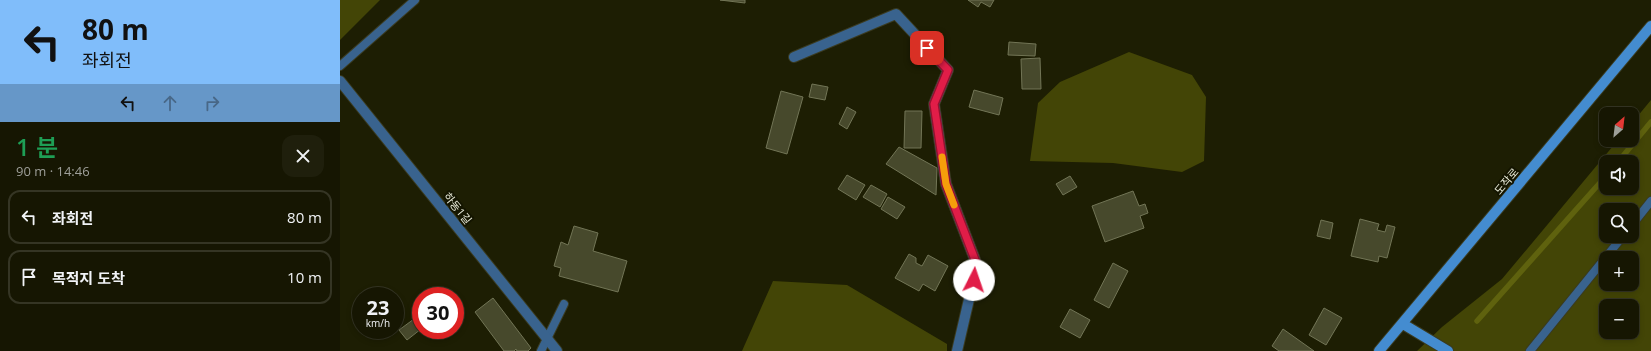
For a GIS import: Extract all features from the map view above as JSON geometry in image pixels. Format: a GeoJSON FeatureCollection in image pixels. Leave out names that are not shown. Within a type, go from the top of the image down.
{"type":"FeatureCollection","features":[{"type":"Feature","properties":{"kind":"street"},"geometry":{"type":"LineString","coordinates":[[794,57],[896,14],[948,70],[934,104],[946,184],[977,265],[958,351]]}},
{"type":"Feature","properties":{"kind":"street","name":"도작로"},"geometry":{"type":"LineString","coordinates":[[1379,351],[1651,26]]}},
{"type":"Feature","properties":{"kind":"street","name":"하동1길"},"geometry":{"type":"LineString","coordinates":[[340,81],[557,351]]}},
{"type":"Feature","properties":{"kind":"street"},"geometry":{"type":"LineString","coordinates":[[1403,324],[1448,351]]}},
{"type":"Feature","properties":{"kind":"lane"},"geometry":{"type":"LineString","coordinates":[[340,66],[415,0]]}},
{"type":"Feature","properties":{"kind":"lane"},"geometry":{"type":"LineString","coordinates":[[1639,216],[1651,201]]}},
{"type":"Feature","properties":{"kind":"lane"},"geometry":{"type":"LineString","coordinates":[[1530,351],[1617,243]]}},
{"type":"Feature","properties":{"kind":"lane"},"geometry":{"type":"LineString","coordinates":[[541,351],[564,304]]}},
{"type":"Feature","properties":{"kind":"shaded area"},"geometry":{"type":"Polygon","coordinates":[[[340,0],[380,0],[340,40],[340,0]]]}},
{"type":"Feature","properties":{"kind":"shaded area"},"geometry":{"type":"Polygon","coordinates":[[[1129,52],[1192,75],[1206,97],[1204,161],[1182,172],[1113,163],[1030,161],[1038,103],[1060,82],[1129,52]]]}},
{"type":"Feature","properties":{"kind":"shaded area"},"geometry":{"type":"Polygon","coordinates":[[[1651,100],[1651,351],[1417,351],[1442,327],[1502,279],[1599,163],[1599,195],[1639,195],[1639,155],[1605,155],[1612,147],[1639,147],[1639,115],[1651,100]]]}},
{"type":"Feature","properties":{"kind":"shaded area"},"geometry":{"type":"Polygon","coordinates":[[[773,281],[847,285],[947,344],[947,351],[742,351],[773,281]]]}},
{"type":"Feature","properties":{"kind":"building"},"geometry":{"type":"Polygon","coordinates":[[[720,0],[745,0],[745,3],[720,0]]]}},
{"type":"Feature","properties":{"kind":"building"},"geometry":{"type":"Polygon","coordinates":[[[968,0],[994,0],[990,7],[981,2],[978,7],[968,0]]]}},
{"type":"Feature","properties":{"kind":"building"},"geometry":{"type":"Polygon","coordinates":[[[1009,42],[1036,44],[1035,56],[1008,55],[1009,42]]]}},
{"type":"Feature","properties":{"kind":"building"},"geometry":{"type":"Polygon","coordinates":[[[1040,58],[1041,89],[1022,89],[1021,59],[1040,58]]]}},
{"type":"Feature","properties":{"kind":"building"},"geometry":{"type":"Polygon","coordinates":[[[812,84],[828,87],[825,100],[809,97],[812,84]]]}},
{"type":"Feature","properties":{"kind":"building"},"geometry":{"type":"Polygon","coordinates":[[[974,90],[1003,98],[999,115],[969,107],[974,90]]]}},
{"type":"Feature","properties":{"kind":"building"},"geometry":{"type":"Polygon","coordinates":[[[781,91],[803,97],[787,154],[766,148],[781,91]]]}},
{"type":"Feature","properties":{"kind":"building"},"geometry":{"type":"Polygon","coordinates":[[[847,107],[856,112],[847,129],[839,124],[847,107]]]}},
{"type":"Feature","properties":{"kind":"building"},"geometry":{"type":"Polygon","coordinates":[[[905,111],[922,111],[921,148],[904,148],[905,111]]]}},
{"type":"Feature","properties":{"kind":"building"},"geometry":{"type":"Polygon","coordinates":[[[899,147],[937,168],[936,195],[886,164],[899,147]]]}},
{"type":"Feature","properties":{"kind":"building"},"geometry":{"type":"Polygon","coordinates":[[[847,175],[865,185],[856,200],[838,189],[847,175]]]}},
{"type":"Feature","properties":{"kind":"building"},"geometry":{"type":"Polygon","coordinates":[[[1070,176],[1077,187],[1063,195],[1056,184],[1070,176]]]}},
{"type":"Feature","properties":{"kind":"building"},"geometry":{"type":"Polygon","coordinates":[[[871,185],[887,194],[880,207],[863,197],[871,185]]]}},
{"type":"Feature","properties":{"kind":"building"},"geometry":{"type":"Polygon","coordinates":[[[1133,191],[1139,206],[1145,204],[1148,213],[1140,216],[1144,228],[1105,242],[1092,206],[1133,191]]]}},
{"type":"Feature","properties":{"kind":"building"},"geometry":{"type":"Polygon","coordinates":[[[888,197],[905,207],[897,219],[881,209],[888,197]]]}},
{"type":"Feature","properties":{"kind":"building"},"geometry":{"type":"Polygon","coordinates":[[[1360,219],[1379,224],[1377,230],[1385,232],[1387,225],[1395,227],[1387,258],[1379,256],[1378,262],[1351,256],[1360,219]]]}},
{"type":"Feature","properties":{"kind":"building"},"geometry":{"type":"Polygon","coordinates":[[[1321,220],[1333,223],[1330,239],[1317,236],[1321,220]]]}},
{"type":"Feature","properties":{"kind":"building"},"geometry":{"type":"Polygon","coordinates":[[[574,226],[598,233],[593,251],[627,261],[618,292],[559,276],[561,268],[554,266],[561,242],[568,245],[574,226]]]}},
{"type":"Feature","properties":{"kind":"building"},"geometry":{"type":"Polygon","coordinates":[[[909,254],[916,258],[916,263],[922,266],[928,255],[948,266],[935,291],[923,284],[919,291],[895,278],[909,254]]]}},
{"type":"Feature","properties":{"kind":"building"},"geometry":{"type":"Polygon","coordinates":[[[1113,263],[1128,271],[1109,308],[1094,300],[1113,263]]]}},
{"type":"Feature","properties":{"kind":"building"},"geometry":{"type":"Polygon","coordinates":[[[493,298],[531,348],[528,351],[517,351],[516,349],[514,351],[504,351],[475,312],[493,298]]]}},
{"type":"Feature","properties":{"kind":"building"},"geometry":{"type":"Polygon","coordinates":[[[1324,308],[1342,318],[1326,345],[1309,335],[1324,308]]]}},
{"type":"Feature","properties":{"kind":"building"},"geometry":{"type":"Polygon","coordinates":[[[1070,309],[1090,320],[1080,338],[1060,327],[1070,309]]]}},
{"type":"Feature","properties":{"kind":"building"},"geometry":{"type":"Polygon","coordinates":[[[412,320],[412,336],[407,340],[404,336],[404,326],[412,320]]]}},
{"type":"Feature","properties":{"kind":"building"},"geometry":{"type":"Polygon","coordinates":[[[1283,329],[1314,351],[1279,351],[1272,346],[1283,329]]]}},
{"type":"Feature","properties":{"kind":"waterway"},"geometry":{"type":"LineString","coordinates":[[1624,155],[1651,122]]}},
{"type":"Feature","properties":{"kind":"waterway"},"geometry":{"type":"LineString","coordinates":[[1477,321],[1599,184]]}},
{"type":"Feature","properties":{"kind":"slow traffic"},"geometry":{"type":"LineString","coordinates":[[942,157],[946,184],[954,205]]}},
{"type":"Feature","properties":{"kind":"route"},"geometry":{"type":"LineString","coordinates":[[927,48],[948,70],[934,104],[946,184],[977,265],[974,280]]}}]}
